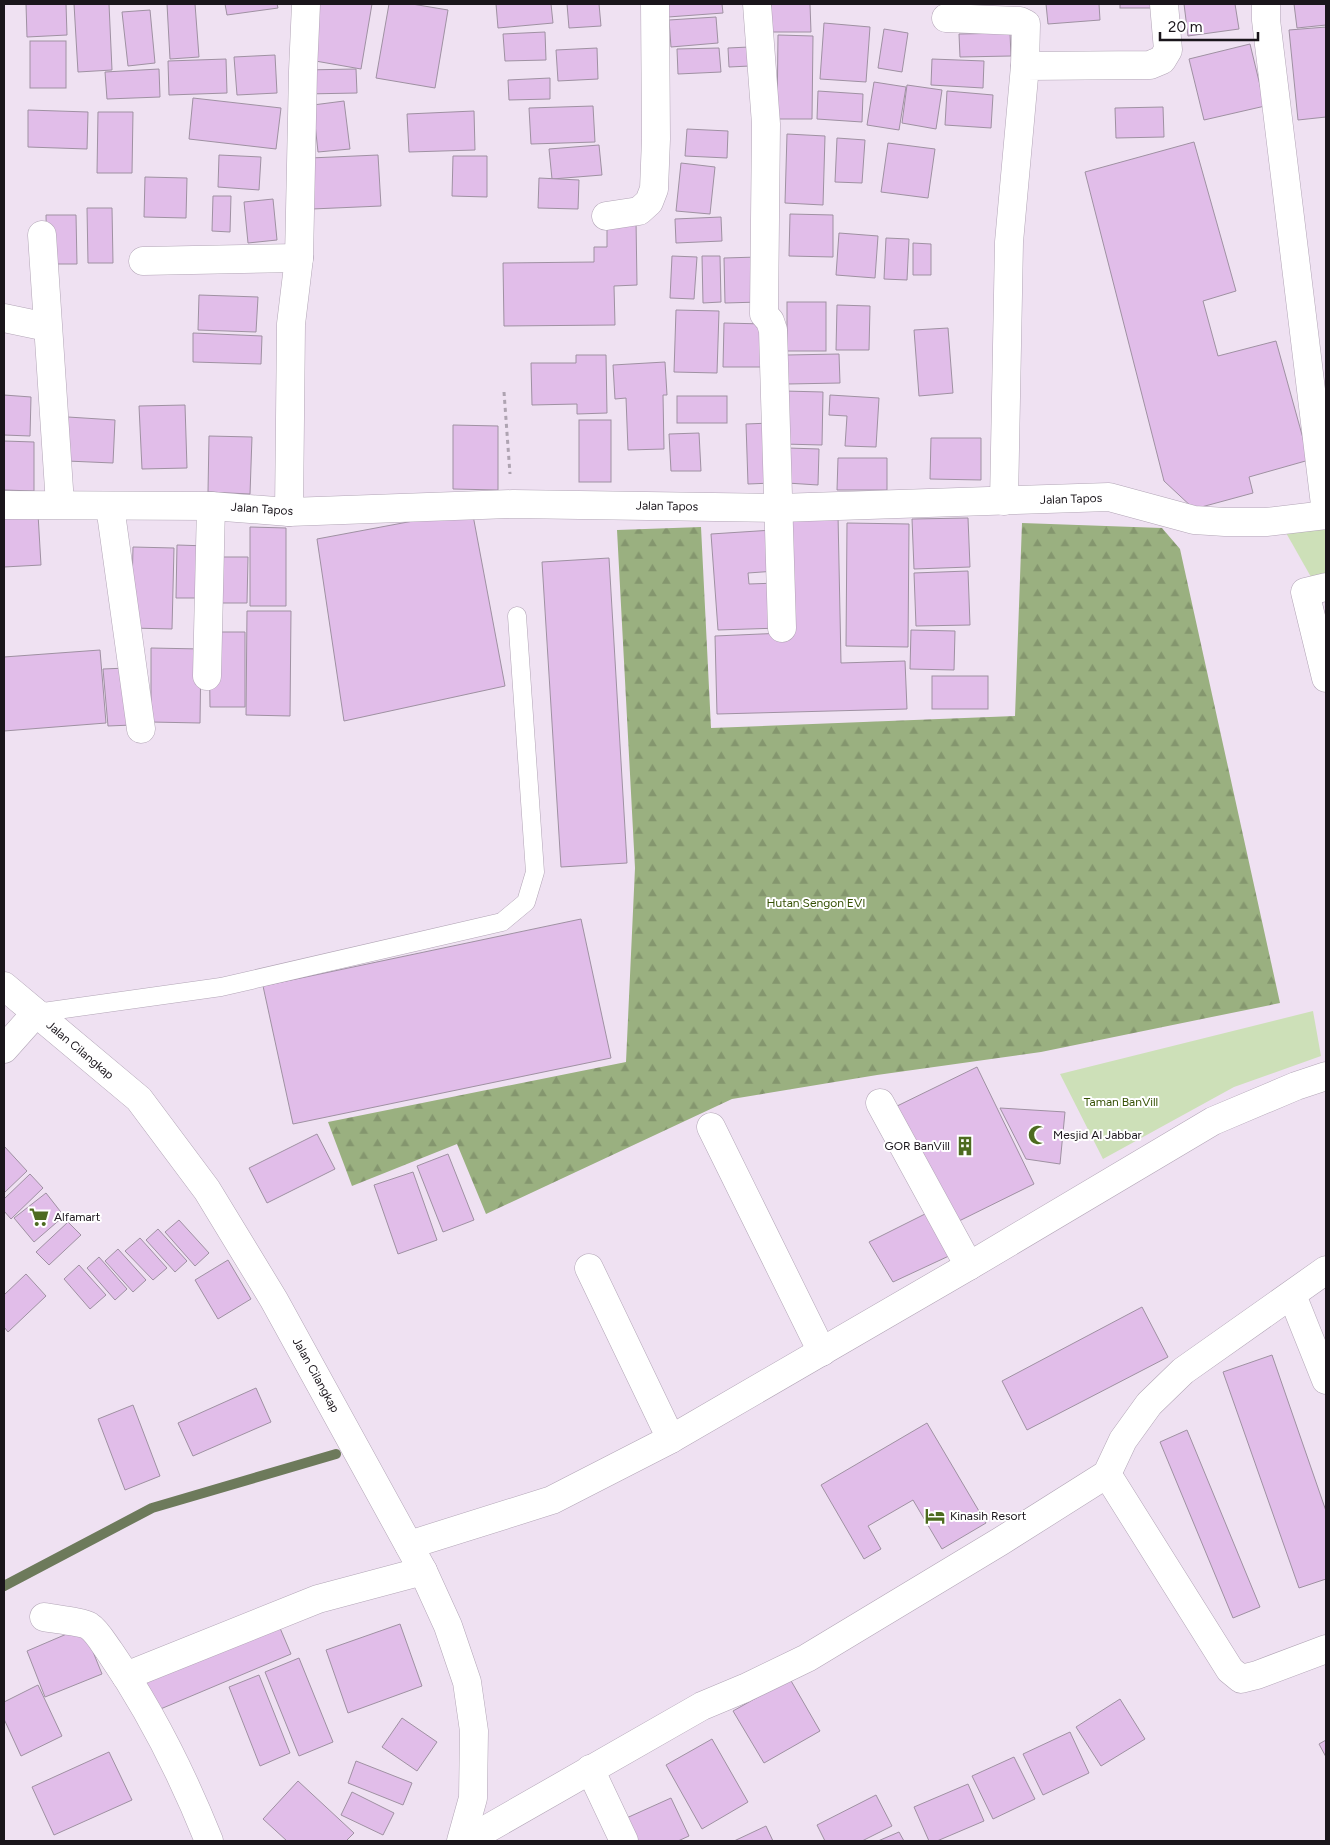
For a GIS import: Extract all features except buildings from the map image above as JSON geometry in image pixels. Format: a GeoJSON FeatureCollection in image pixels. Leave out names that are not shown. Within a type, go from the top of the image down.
{"type":"FeatureCollection","features":[{"type":"Feature","properties":{"kind":"street"},"geometry":{"type":"LineString","coordinates":[[289,512],[291,324],[298,258],[306,4]]}},
{"type":"Feature","properties":{"kind":"street"},"geometry":{"type":"LineString","coordinates":[[606,216],[639,211],[649,202],[654,189],[656,139],[655,4]]}},
{"type":"Feature","properties":{"kind":"street"},"geometry":{"type":"LineString","coordinates":[[757,4],[766,124],[764,314],[773,330],[782,628]]}},
{"type":"Feature","properties":{"kind":"street"},"geometry":{"type":"LineString","coordinates":[[1025,66],[1150,65],[1162,60],[1168,50],[1164,4]]}},
{"type":"Feature","properties":{"kind":"street"},"geometry":{"type":"LineString","coordinates":[[1266,4],[1266,20],[1326,514]]}},
{"type":"Feature","properties":{"kind":"street"},"geometry":{"type":"LineString","coordinates":[[946,18],[1020,21],[1026,24],[1025,66],[1009,242],[1004,501]]}},
{"type":"Feature","properties":{"kind":"street"},"geometry":{"type":"LineString","coordinates":[[42,235],[60,504]]}},
{"type":"Feature","properties":{"kind":"street"},"geometry":{"type":"LineString","coordinates":[[143,261],[298,258]]}},
{"type":"Feature","properties":{"kind":"street"},"geometry":{"type":"LineString","coordinates":[[4,318],[47,327]]}},
{"type":"Feature","properties":{"kind":"street","name":"Jalan Tapos"},"geometry":{"type":"LineString","coordinates":[[4,505],[211,506],[289,512],[513,504],[779,508],[1109,497],[1194,520],[1266,522],[1326,514]]}},
{"type":"Feature","properties":{"kind":"street"},"geometry":{"type":"LineString","coordinates":[[110,506],[141,729]]}},
{"type":"Feature","properties":{"kind":"street"},"geometry":{"type":"LineString","coordinates":[[207,676],[211,506]]}},
{"type":"Feature","properties":{"kind":"street"},"geometry":{"type":"LineString","coordinates":[[1326,587],[1305,592],[1326,678]]}},
{"type":"Feature","properties":{"kind":"street","name":"Jalan Cilangkap"},"geometry":{"type":"LineString","coordinates":[[4,986],[139,1100],[207,1190],[274,1300],[423,1571],[448,1626],[467,1682],[474,1731],[473,1798],[461,1841]]}},
{"type":"Feature","properties":{"kind":"street"},"geometry":{"type":"LineString","coordinates":[[4,1049],[36,1013]]}},
{"type":"Feature","properties":{"kind":"street"},"geometry":{"type":"LineString","coordinates":[[409,1546],[552,1500],[671,1439],[969,1266],[1213,1121],[1296,1086],[1326,1076]]}},
{"type":"Feature","properties":{"kind":"street"},"geometry":{"type":"LineString","coordinates":[[880,1103],[969,1266]]}},
{"type":"Feature","properties":{"kind":"street"},"geometry":{"type":"LineString","coordinates":[[711,1126],[822,1352]]}},
{"type":"Feature","properties":{"kind":"street"},"geometry":{"type":"LineString","coordinates":[[589,1268],[671,1439]]}},
{"type":"Feature","properties":{"kind":"street"},"geometry":{"type":"LineString","coordinates":[[466,1841],[702,1706],[745,1688],[807,1658],[1001,1541],[1107,1474],[1123,1440],[1149,1404],[1183,1371],[1326,1270]]}},
{"type":"Feature","properties":{"kind":"street"},"geometry":{"type":"LineString","coordinates":[[1292,1295],[1326,1380]]}},
{"type":"Feature","properties":{"kind":"street"},"geometry":{"type":"LineString","coordinates":[[1107,1474],[1230,1670],[1241,1679],[1257,1675],[1326,1649]]}},
{"type":"Feature","properties":{"kind":"street"},"geometry":{"type":"LineString","coordinates":[[126,1676],[318,1599],[423,1571]]}},
{"type":"Feature","properties":{"kind":"street"},"geometry":{"type":"LineString","coordinates":[[44,1617],[88,1625],[100,1638],[126,1676],[164,1744],[197,1811],[209,1841]]}},
{"type":"Feature","properties":{"kind":"street"},"geometry":{"type":"LineString","coordinates":[[590,1769],[624,1841]]}},
{"type":"Feature","properties":{"kind":"lane"},"geometry":{"type":"LineString","coordinates":[[36,1013],[221,987],[502,922],[526,902],[535,872],[517,616]]}},
{"type":"Feature","properties":{"kind":"path"},"geometry":{"type":"LineString","coordinates":[[504,392],[513,504]]}},
{"type":"Feature","properties":{"kind":"green space","name":"Hutan Sengon EVI"},"geometry":{"type":"Polygon","coordinates":[[[1022,523],[1162,528],[1180,549],[1280,1003],[1041,1052],[877,1075],[732,1099],[486,1214],[457,1144],[352,1186],[328,1122],[626,1062],[635,868],[617,530],[701,527],[711,728],[1015,716],[1022,523]]]}},
{"type":"Feature","properties":{"kind":"green space"},"geometry":{"type":"Polygon","coordinates":[[[1326,527],[1326,574],[1311,577],[1285,531],[1326,527]]]}},
{"type":"Feature","properties":{"kind":"green space","name":"Taman BanVill"},"geometry":{"type":"Polygon","coordinates":[[[1313,1011],[1321,1056],[1234,1087],[1103,1159],[1060,1074],[1313,1011]]]}},
{"type":"Feature","properties":{"kind":"waterway"},"geometry":{"type":"LineString","coordinates":[[4,1586],[152,1508],[336,1454]]}},
{"type":"Feature","properties":{"kind":"place","name":"Mesjid Al Jabbar"},"geometry":{"type":"Point","coordinates":[1038,1135]}},
{"type":"Feature","properties":{"kind":"place","name":"GOR BanVill"},"geometry":{"type":"Point","coordinates":[965,1146]}},
{"type":"Feature","properties":{"kind":"place","name":"Alfamart"},"geometry":{"type":"Point","coordinates":[39,1217]}},
{"type":"Feature","properties":{"kind":"place","name":"Kinasih Resort"},"geometry":{"type":"Point","coordinates":[935,1516]}}]}
